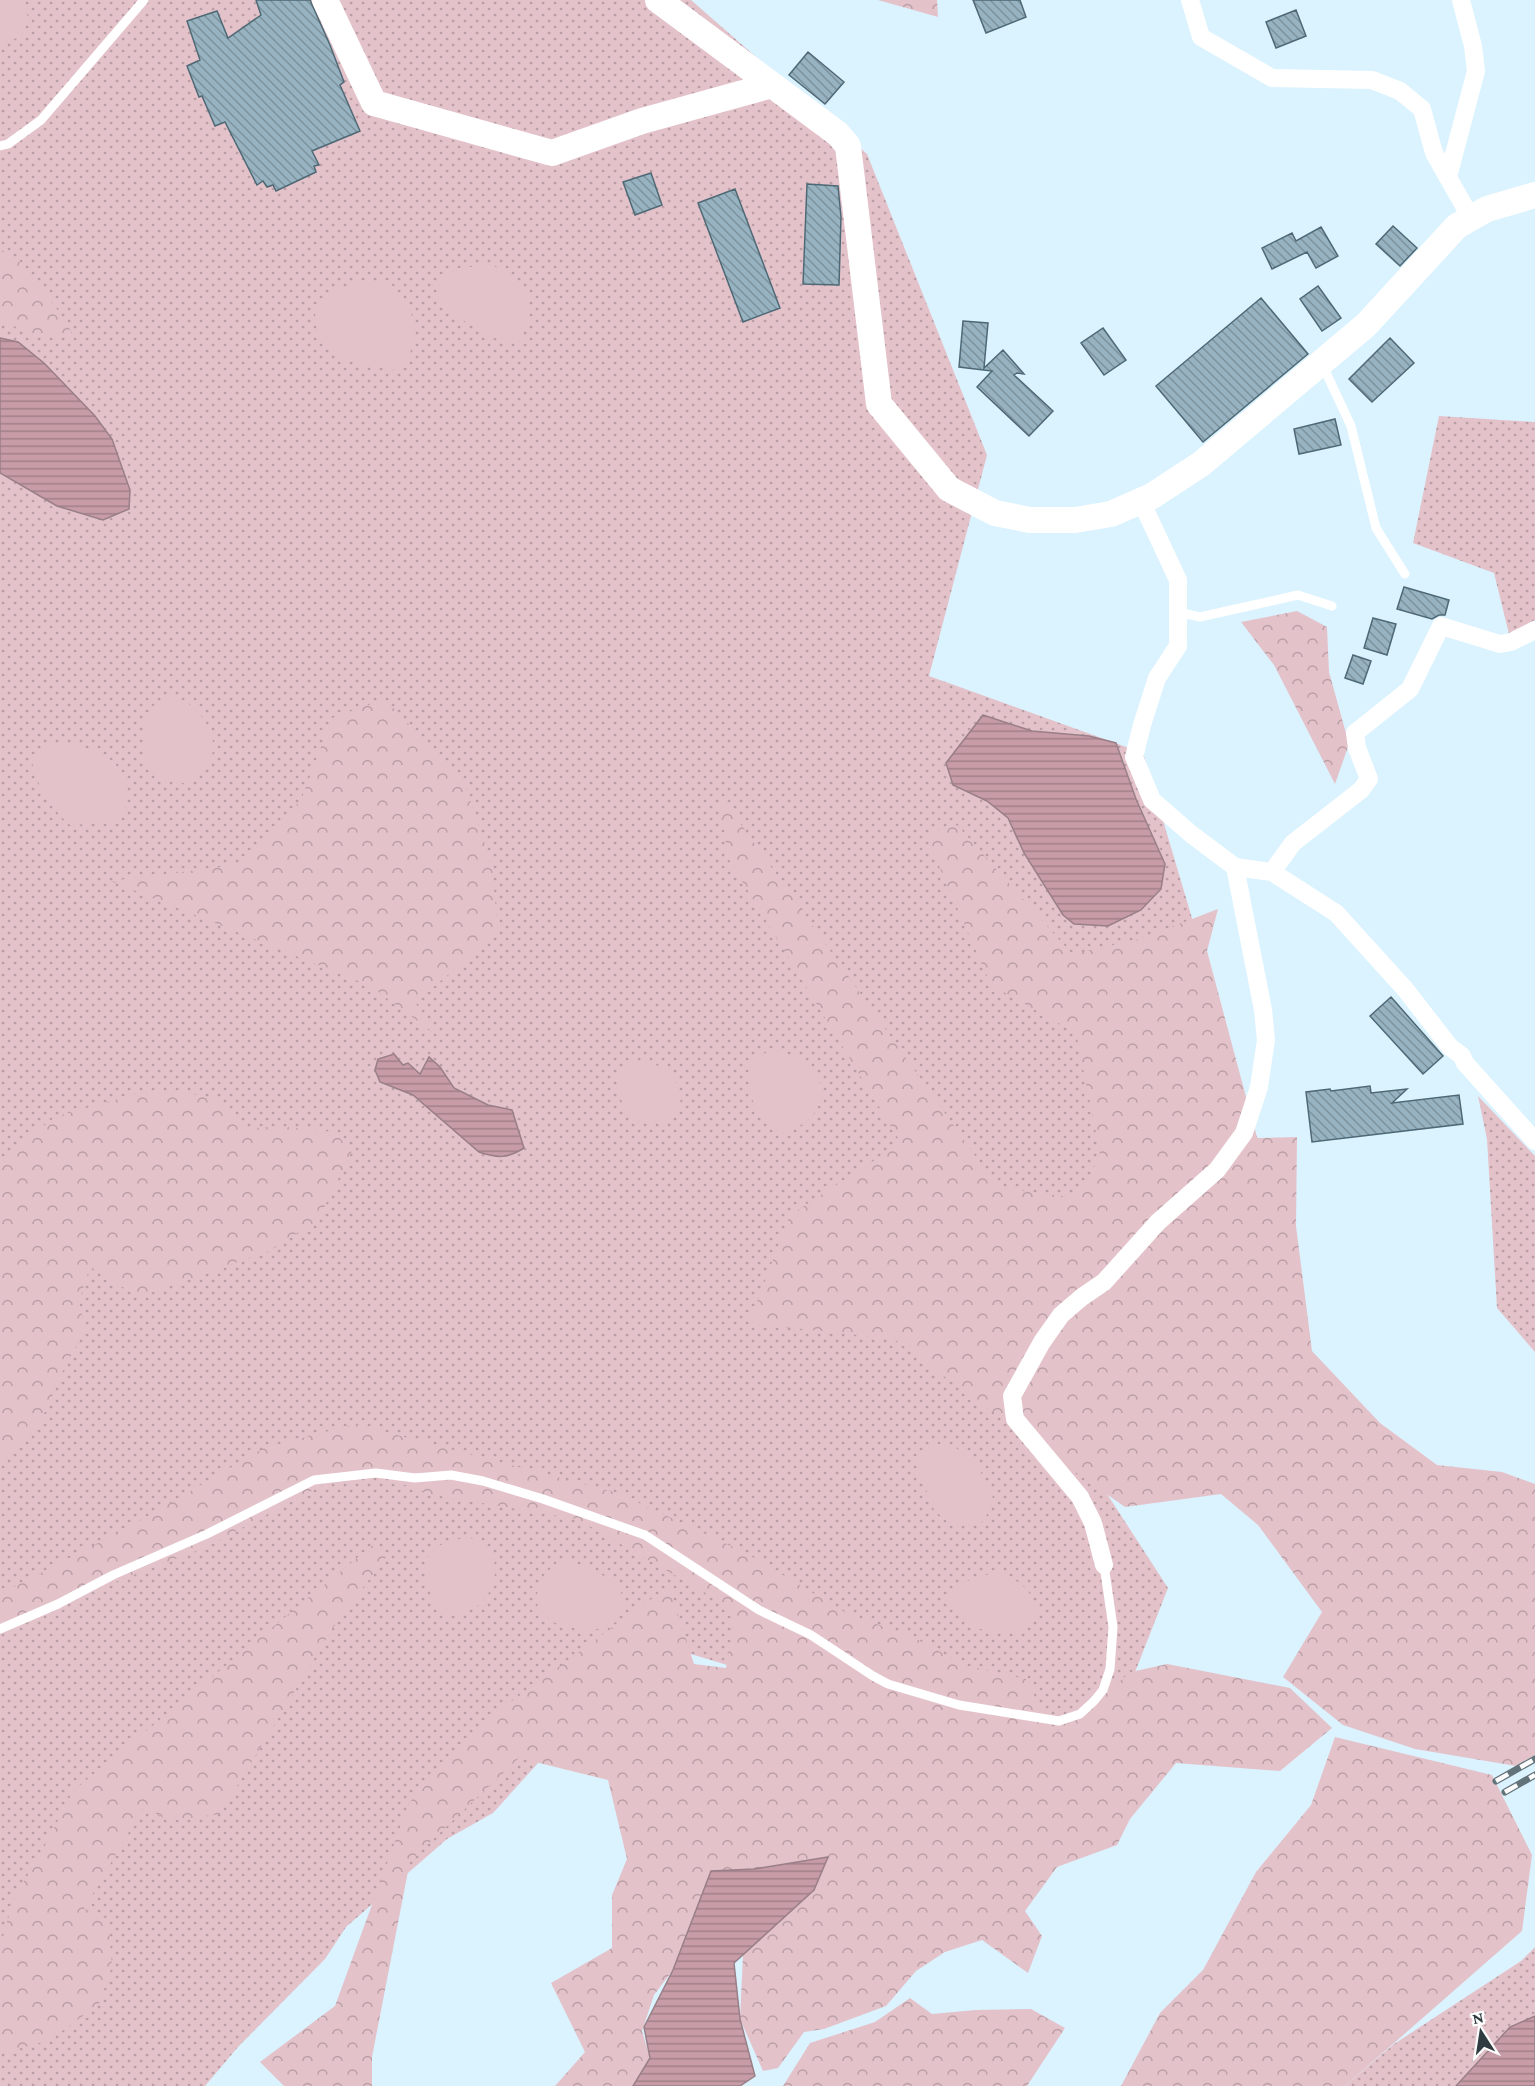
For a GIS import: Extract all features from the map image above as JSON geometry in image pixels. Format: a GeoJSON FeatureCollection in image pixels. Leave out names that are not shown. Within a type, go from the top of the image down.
{"type":"FeatureCollection","features":[{"type":"Feature","properties":{"kind":"street"},"geometry":{"type":"LineString","coordinates":[[325,0],[374,103],[552,153],[642,121],[772,85]]}},
{"type":"Feature","properties":{"kind":"street"},"geometry":{"type":"LineString","coordinates":[[658,0],[838,134],[848,146],[879,404],[949,489],[995,513],[1030,520],[1075,520],[1111,514],[1152,496],[1201,464],[1365,325],[1457,226],[1487,210],[1535,195]]}},
{"type":"Feature","properties":{"kind":"street"},"geometry":{"type":"LineString","coordinates":[[1190,0],[1201,37],[1272,78],[1372,80],[1400,91],[1422,109],[1434,153],[1471,218]]}},
{"type":"Feature","properties":{"kind":"street"},"geometry":{"type":"LineString","coordinates":[[1448,177],[1476,71],[1473,46],[1461,0]]}},
{"type":"Feature","properties":{"kind":"street"},"geometry":{"type":"LineString","coordinates":[[1142,501],[1178,580],[1178,646],[1157,678],[1134,757],[1152,800],[1191,834],[1235,867],[1272,872],[1336,913],[1405,989],[1450,1047],[1462,1056],[1465,1063],[1535,1141]]}},
{"type":"Feature","properties":{"kind":"street"},"geometry":{"type":"LineString","coordinates":[[1272,872],[1293,843],[1361,790],[1369,779],[1357,748],[1355,733],[1410,689],[1442,626],[1500,644],[1511,642],[1535,630]]}},
{"type":"Feature","properties":{"kind":"street"},"geometry":{"type":"LineString","coordinates":[[1104,1565],[1093,1523],[1080,1497],[1015,1419],[1012,1396],[1042,1342],[1061,1315],[1082,1296],[1104,1282],[1158,1222],[1217,1170],[1244,1133],[1259,1088],[1266,1040],[1263,1010],[1235,867]]}},
{"type":"Feature","properties":{"kind":"lane"},"geometry":{"type":"LineString","coordinates":[[0,146],[8,144],[41,120],[144,0]]}},
{"type":"Feature","properties":{"kind":"lane"},"geometry":{"type":"LineString","coordinates":[[1322,362],[1351,426],[1376,528],[1405,574]]}},
{"type":"Feature","properties":{"kind":"lane"},"geometry":{"type":"LineString","coordinates":[[1178,612],[1200,617],[1298,595],[1332,606]]}},
{"type":"Feature","properties":{"kind":"lane"},"geometry":{"type":"LineString","coordinates":[[0,1629],[58,1604],[113,1575],[207,1534],[314,1480],[376,1473],[415,1478],[451,1475],[483,1481],[543,1499],[645,1535],[759,1610],[811,1635],[888,1684],[959,1705],[1059,1721],[1080,1714],[1094,1701],[1102,1690],[1110,1668],[1113,1627],[1104,1565]]}},
{"type":"Feature","properties":{"kind":"green space"},"geometry":{"type":"Polygon","coordinates":[[[0,0],[691,0],[867,154],[987,455],[929,676],[1143,753],[1262,1154],[1061,1423],[1168,1588],[1108,1741],[928,1726],[648,1641],[493,1813],[447,1839],[346,1927],[325,1959],[238,2047],[205,2086],[0,2086],[0,0]]]}},
{"type":"Feature","properties":{"kind":"green space"},"geometry":{"type":"Polygon","coordinates":[[[0,0],[24,0],[28,19],[21,37],[0,43],[0,0]]]}},
{"type":"Feature","properties":{"kind":"green space"},"geometry":{"type":"Polygon","coordinates":[[[878,0],[937,0],[938,17],[878,0]]]}},
{"type":"Feature","properties":{"kind":"green space"},"geometry":{"type":"Polygon","coordinates":[[[0,249],[16,258],[57,309],[74,336],[32,335],[0,319],[0,249]]]}},
{"type":"Feature","properties":{"kind":"green space"},"geometry":{"type":"Polygon","coordinates":[[[493,265],[518,282],[525,290],[528,312],[521,340],[504,343],[457,317],[437,295],[441,278],[459,268],[493,265]]]}},
{"type":"Feature","properties":{"kind":"green space"},"geometry":{"type":"Polygon","coordinates":[[[387,280],[406,300],[414,322],[414,339],[409,357],[394,370],[351,361],[325,347],[316,325],[316,312],[320,302],[328,295],[351,285],[387,280]]]}},
{"type":"Feature","properties":{"kind":"green space"},"geometry":{"type":"Polygon","coordinates":[[[1439,416],[1535,422],[1535,620],[1509,634],[1494,573],[1413,543],[1439,416]]]}},
{"type":"Feature","properties":{"kind":"green space"},"geometry":{"type":"Polygon","coordinates":[[[1297,611],[1327,627],[1329,672],[1349,744],[1335,784],[1274,665],[1241,622],[1297,611]]]}},
{"type":"Feature","properties":{"kind":"green space"},"geometry":{"type":"Polygon","coordinates":[[[174,697],[186,702],[198,712],[207,725],[213,744],[210,762],[205,770],[188,784],[156,776],[144,753],[145,721],[148,713],[153,706],[174,697]]]}},
{"type":"Feature","properties":{"kind":"green space"},"geometry":{"type":"Polygon","coordinates":[[[385,699],[464,782],[492,865],[498,934],[415,1002],[434,1033],[370,986],[111,881],[237,865],[301,800],[332,718],[385,699]]]}},
{"type":"Feature","properties":{"kind":"green space"},"geometry":{"type":"Polygon","coordinates":[[[54,744],[77,745],[101,753],[115,763],[126,783],[124,812],[109,823],[70,825],[51,804],[41,788],[32,762],[43,750],[54,744]]]}},
{"type":"Feature","properties":{"kind":"green space"},"geometry":{"type":"Polygon","coordinates":[[[719,793],[997,1187],[1063,1196],[1085,1189],[1100,1153],[1076,1033],[991,985],[925,834],[957,825],[1072,954],[1140,939],[1218,909],[1207,951],[1257,1138],[1297,1137],[1296,1226],[1312,1351],[1380,1423],[1437,1465],[1502,1472],[1535,1484],[1535,1755],[1516,1766],[1415,1749],[1343,1725],[1283,1677],[1322,1612],[1258,1525],[1221,1494],[1125,1507],[1038,1446],[894,1339],[749,1323],[790,1215],[901,1143],[728,858],[719,793]]]}},
{"type":"Feature","properties":{"kind":"green space"},"geometry":{"type":"Polygon","coordinates":[[[770,1051],[786,1053],[801,1060],[811,1068],[821,1086],[819,1104],[814,1113],[790,1131],[778,1133],[756,1114],[750,1089],[750,1067],[755,1057],[770,1051]]]}},
{"type":"Feature","properties":{"kind":"green space"},"geometry":{"type":"Polygon","coordinates":[[[629,1063],[659,1066],[675,1080],[681,1100],[679,1107],[670,1118],[650,1123],[631,1115],[616,1091],[621,1070],[629,1063]]]}},
{"type":"Feature","properties":{"kind":"green space"},"geometry":{"type":"Polygon","coordinates":[[[190,1093],[220,1101],[247,1129],[277,1126],[334,1132],[352,1151],[318,1220],[269,1251],[139,1297],[90,1267],[79,1301],[85,1330],[57,1382],[42,1419],[0,1461],[0,1160],[55,1117],[135,1094],[190,1093]]]}},
{"type":"Feature","properties":{"kind":"green space"},"geometry":{"type":"Polygon","coordinates":[[[1478,1096],[1535,1156],[1535,1352],[1497,1308],[1487,1139],[1478,1096]]]}},
{"type":"Feature","properties":{"kind":"green space"},"geometry":{"type":"Polygon","coordinates":[[[355,1424],[618,1493],[746,1553],[848,1614],[913,1637],[964,1665],[1026,1679],[1054,1734],[1131,1672],[1167,1664],[1290,1688],[1332,1728],[1280,1771],[1176,1763],[1130,1819],[1117,1845],[1057,1867],[1025,1911],[1042,1936],[1028,1973],[982,1940],[945,1952],[916,1971],[886,2006],[824,2029],[804,2032],[778,2068],[763,2071],[740,2019],[743,1955],[769,1930],[770,1868],[712,1871],[673,1970],[654,1995],[642,2031],[650,2058],[642,2086],[555,2086],[585,2052],[551,1983],[612,1948],[612,1895],[627,1859],[608,1780],[519,1758],[410,1861],[372,2057],[372,2086],[284,2086],[260,2062],[335,2006],[409,1803],[493,1715],[669,1586],[694,1664],[726,1668],[735,1615],[704,1592],[577,1519],[434,1495],[355,1468],[204,1548],[0,1626],[0,1594],[131,1526],[264,1448],[355,1424]]]}},
{"type":"Feature","properties":{"kind":"green space"},"geometry":{"type":"Polygon","coordinates":[[[942,1443],[952,1445],[975,1462],[991,1490],[993,1499],[988,1513],[983,1521],[972,1526],[951,1525],[934,1510],[916,1464],[920,1452],[942,1443]]]}},
{"type":"Feature","properties":{"kind":"green space"},"geometry":{"type":"Polygon","coordinates":[[[469,1537],[486,1548],[492,1556],[495,1573],[491,1589],[481,1603],[475,1607],[443,1615],[429,1590],[427,1561],[430,1554],[442,1545],[469,1537]]]}},
{"type":"Feature","properties":{"kind":"green space"},"geometry":{"type":"Polygon","coordinates":[[[374,1544],[387,1556],[336,1623],[220,1814],[168,1821],[144,1806],[84,1909],[108,1919],[112,1966],[99,2004],[50,2040],[0,2054],[0,1947],[14,1898],[40,1855],[73,1791],[374,1544]]]}},
{"type":"Feature","properties":{"kind":"green space"},"geometry":{"type":"Polygon","coordinates":[[[560,1560],[580,1565],[615,1581],[626,1602],[616,1622],[589,1632],[555,1623],[538,1610],[537,1593],[540,1581],[560,1560]]]}},
{"type":"Feature","properties":{"kind":"green space"},"geometry":{"type":"Polygon","coordinates":[[[996,1572],[1019,1583],[1033,1599],[1038,1615],[1023,1633],[980,1629],[965,1620],[947,1601],[964,1582],[996,1572]]]}},
{"type":"Feature","properties":{"kind":"green space"},"geometry":{"type":"Polygon","coordinates":[[[1335,1737],[1492,1775],[1532,1855],[1522,1931],[1345,2086],[1121,2086],[1160,2013],[1203,1970],[1256,1872],[1311,1805],[1335,1737]]]}},
{"type":"Feature","properties":{"kind":"green space"},"geometry":{"type":"Polygon","coordinates":[[[1535,1947],[1535,2086],[1345,2086],[1394,2044],[1521,1961],[1535,1947]]]}},
{"type":"Feature","properties":{"kind":"green space"},"geometry":{"type":"Polygon","coordinates":[[[910,1998],[932,2014],[1031,2009],[1065,2028],[1027,2086],[783,2086],[810,2043],[875,2022],[910,1998]]]}},
{"type":"Feature","properties":{"kind":"shaded area"},"geometry":{"type":"Polygon","coordinates":[[[0,338],[18,342],[44,363],[95,416],[112,439],[130,490],[129,509],[103,520],[57,506],[0,473],[0,338]]]}},
{"type":"Feature","properties":{"kind":"shaded area"},"geometry":{"type":"Polygon","coordinates":[[[983,715],[1032,731],[1089,736],[1116,743],[1136,799],[1165,864],[1161,889],[1141,910],[1108,926],[1074,924],[1063,915],[1024,853],[1008,818],[987,801],[953,785],[946,763],[983,715]]]}},
{"type":"Feature","properties":{"kind":"shaded area"},"geometry":{"type":"Polygon","coordinates":[[[394,1054],[403,1065],[408,1063],[420,1074],[429,1057],[440,1067],[454,1088],[488,1105],[512,1110],[524,1148],[502,1156],[479,1152],[413,1095],[380,1082],[375,1070],[378,1059],[394,1054]]]}},
{"type":"Feature","properties":{"kind":"shaded area"},"geometry":{"type":"Polygon","coordinates":[[[828,1857],[814,1890],[734,1963],[740,2019],[755,2076],[740,2086],[633,2086],[650,2058],[644,2027],[673,1970],[711,1871],[754,1869],[828,1857]]]}},
{"type":"Feature","properties":{"kind":"shaded area"},"geometry":{"type":"Polygon","coordinates":[[[1535,2016],[1535,2086],[1456,2086],[1510,2027],[1535,2016]]]}},
{"type":"Feature","properties":{"kind":"building"},"geometry":{"type":"Polygon","coordinates":[[[256,0],[310,0],[330,45],[344,82],[340,85],[360,131],[312,151],[319,165],[314,166],[316,172],[276,191],[273,185],[267,187],[263,181],[257,185],[225,122],[215,126],[202,96],[199,97],[187,66],[200,60],[187,21],[217,11],[228,38],[261,15],[256,0]]]}},
{"type":"Feature","properties":{"kind":"building"},"geometry":{"type":"Polygon","coordinates":[[[973,0],[1020,0],[1026,17],[986,33],[973,0]]]}},
{"type":"Feature","properties":{"kind":"building"},"geometry":{"type":"Polygon","coordinates":[[[1296,10],[1306,36],[1276,48],[1266,22],[1296,10]]]}},
{"type":"Feature","properties":{"kind":"building"},"geometry":{"type":"Polygon","coordinates":[[[808,52],[844,82],[825,104],[789,75],[808,52]]]}},
{"type":"Feature","properties":{"kind":"building"},"geometry":{"type":"Polygon","coordinates":[[[651,173],[662,205],[635,215],[623,182],[651,173]]]}},
{"type":"Feature","properties":{"kind":"building"},"geometry":{"type":"Polygon","coordinates":[[[807,184],[838,186],[841,217],[839,285],[803,284],[807,184]]]}},
{"type":"Feature","properties":{"kind":"building"},"geometry":{"type":"Polygon","coordinates":[[[735,189],[780,308],[743,322],[698,203],[735,189]]]}},
{"type":"Feature","properties":{"kind":"building"},"geometry":{"type":"Polygon","coordinates":[[[1393,226],[1417,248],[1400,266],[1376,244],[1393,226]]]}},
{"type":"Feature","properties":{"kind":"building"},"geometry":{"type":"Polygon","coordinates":[[[1321,227],[1338,256],[1316,268],[1307,252],[1272,269],[1262,248],[1292,233],[1296,241],[1321,227]]]}},
{"type":"Feature","properties":{"kind":"building"},"geometry":{"type":"Polygon","coordinates":[[[1318,286],[1341,318],[1322,331],[1300,299],[1318,286]]]}},
{"type":"Feature","properties":{"kind":"building"},"geometry":{"type":"Polygon","coordinates":[[[1261,298],[1308,354],[1203,442],[1156,386],[1261,298]]]}},
{"type":"Feature","properties":{"kind":"building"},"geometry":{"type":"Polygon","coordinates":[[[963,321],[988,323],[984,368],[1003,350],[1024,374],[1014,375],[1053,411],[1029,436],[977,387],[992,371],[959,367],[963,321]]]}},
{"type":"Feature","properties":{"kind":"building"},"geometry":{"type":"Polygon","coordinates":[[[1103,328],[1126,360],[1104,375],[1081,343],[1103,328]]]}},
{"type":"Feature","properties":{"kind":"building"},"geometry":{"type":"Polygon","coordinates":[[[1390,338],[1414,363],[1372,402],[1349,379],[1390,338]]]}},
{"type":"Feature","properties":{"kind":"building"},"geometry":{"type":"Polygon","coordinates":[[[1335,419],[1341,445],[1299,454],[1294,429],[1335,419]]]}},
{"type":"Feature","properties":{"kind":"building"},"geometry":{"type":"Polygon","coordinates":[[[1404,587],[1449,600],[1445,615],[1432,619],[1397,609],[1404,587]]]}},
{"type":"Feature","properties":{"kind":"building"},"geometry":{"type":"Polygon","coordinates":[[[1373,618],[1396,624],[1387,655],[1364,648],[1373,618]]]}},
{"type":"Feature","properties":{"kind":"building"},"geometry":{"type":"Polygon","coordinates":[[[1353,655],[1371,661],[1363,684],[1345,678],[1353,655]]]}},
{"type":"Feature","properties":{"kind":"building"},"geometry":{"type":"Polygon","coordinates":[[[1391,997],[1443,1056],[1423,1074],[1370,1016],[1391,997]]]}},
{"type":"Feature","properties":{"kind":"building"},"geometry":{"type":"Polygon","coordinates":[[[1370,1086],[1371,1093],[1407,1089],[1392,1103],[1459,1095],[1463,1124],[1312,1142],[1306,1092],[1370,1086]]]}},
{"type":"Feature","properties":{"kind":"railway"},"geometry":{"type":"LineString","coordinates":[[1496,1781],[1535,1759]]}},
{"type":"Feature","properties":{"kind":"railway"},"geometry":{"type":"LineString","coordinates":[[1505,1792],[1535,1775]]}}]}
